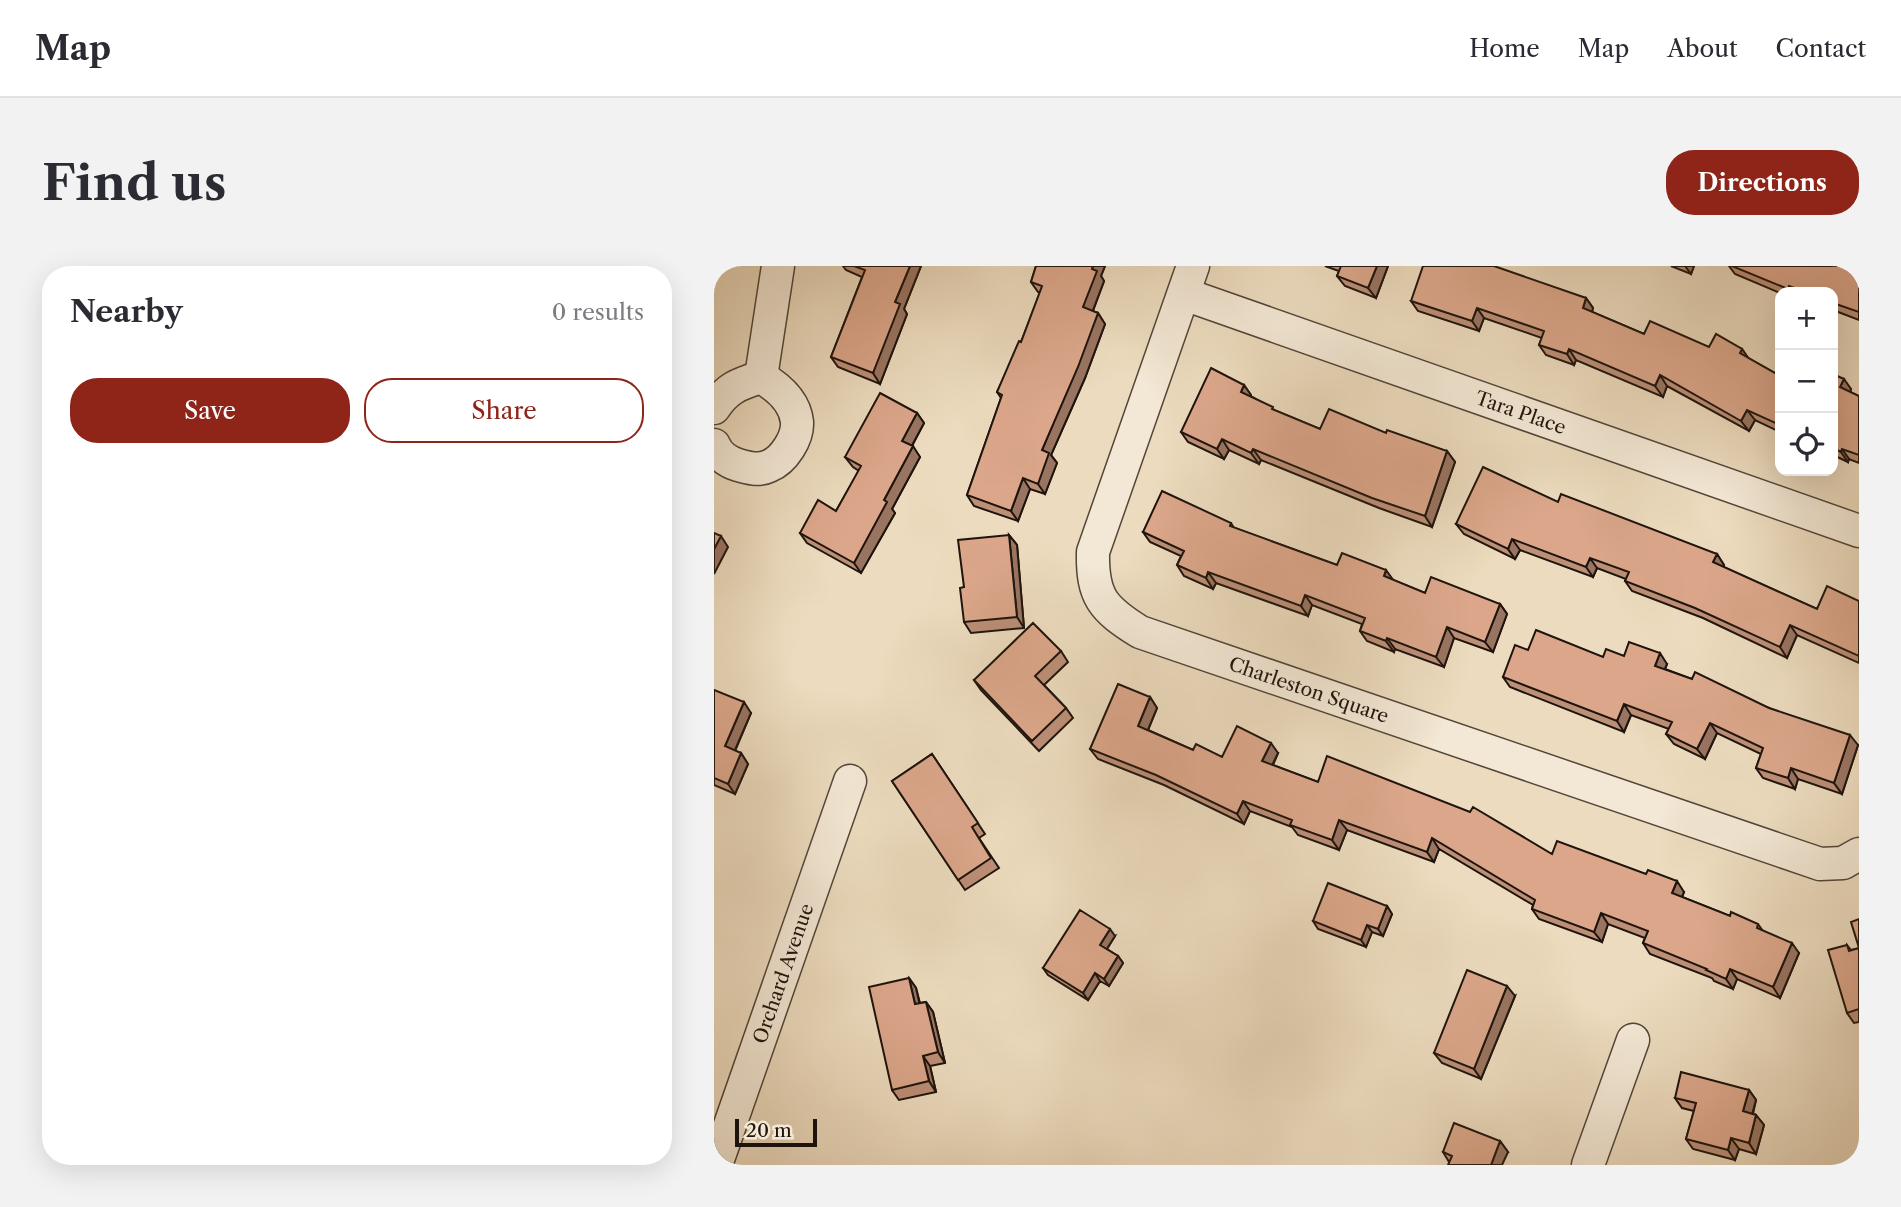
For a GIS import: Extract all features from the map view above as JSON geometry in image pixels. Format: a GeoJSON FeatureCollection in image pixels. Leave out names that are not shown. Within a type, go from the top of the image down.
{"type":"FeatureCollection","features":[{"type":"Feature","properties":{"kind":"street"},"geometry":{"type":"LineString","coordinates":[[761,377],[778,266]]}},
{"type":"Feature","properties":{"kind":"street","name":"Tara Place"},"geometry":{"type":"LineString","coordinates":[[1189,280],[1859,531]]}},
{"type":"Feature","properties":{"kind":"street","name":"Charleston Square"},"geometry":{"type":"LineString","coordinates":[[1189,280],[1093,552],[1092,570],[1098,596],[1113,615],[1140,632],[1820,864],[1843,863],[1859,854]]}},
{"type":"Feature","properties":{"kind":"street"},"geometry":{"type":"LineString","coordinates":[[714,408],[723,394],[741,383],[761,377],[776,386],[786,397],[797,424],[793,440],[782,458],[769,466],[752,469],[731,463],[716,451],[714,445]]}},
{"type":"Feature","properties":{"kind":"street","name":"Orchard Avenue"},"geometry":{"type":"LineString","coordinates":[[716,1165],[850,781]]}},
{"type":"Feature","properties":{"kind":"street"},"geometry":{"type":"LineString","coordinates":[[1588,1165],[1633,1040]]}},
{"type":"Feature","properties":{"kind":"building"},"geometry":{"type":"Polygon","coordinates":[[[854,266],[910,266],[895,302],[900,304],[873,373],[831,357],[865,270],[854,266]]]}},
{"type":"Feature","properties":{"kind":"building"},"geometry":{"type":"Polygon","coordinates":[[[1036,266],[1093,266],[1092,269],[1097,271],[1083,307],[1098,313],[1042,450],[1049,453],[1038,484],[1023,478],[1011,511],[967,495],[1002,395],[997,392],[1019,341],[1021,342],[1042,286],[1031,282],[1036,266]]]}},
{"type":"Feature","properties":{"kind":"building"},"geometry":{"type":"Polygon","coordinates":[[[1341,266],[1377,266],[1368,288],[1337,276],[1341,266]]]}},
{"type":"Feature","properties":{"kind":"building"},"geometry":{"type":"Polygon","coordinates":[[[1423,266],[1494,266],[1586,298],[1583,308],[1644,334],[1650,321],[1709,347],[1716,334],[1742,349],[1740,353],[1775,373],[1775,423],[1747,410],[1741,421],[1660,375],[1655,386],[1569,349],[1567,354],[1539,345],[1544,331],[1477,308],[1472,321],[1411,301],[1423,266]]]}},
{"type":"Feature","properties":{"kind":"building"},"geometry":{"type":"Polygon","coordinates":[[[1732,266],[1859,266],[1859,312],[1838,305],[1838,287],[1783,287],[1732,266]]]}},
{"type":"Feature","properties":{"kind":"building"},"geometry":{"type":"Polygon","coordinates":[[[1211,368],[1244,385],[1241,392],[1273,407],[1272,409],[1320,429],[1329,409],[1386,433],[1387,430],[1447,451],[1425,516],[1372,498],[1253,449],[1251,453],[1222,439],[1217,449],[1181,432],[1211,368]]]}},
{"type":"Feature","properties":{"kind":"building"},"geometry":{"type":"Polygon","coordinates":[[[1838,376],[1844,379],[1840,387],[1859,396],[1859,455],[1842,449],[1841,452],[1838,450],[1838,376]]]}},
{"type":"Feature","properties":{"kind":"building"},"geometry":{"type":"Polygon","coordinates":[[[880,393],[917,413],[902,441],[913,446],[854,563],[800,533],[818,500],[836,511],[861,466],[845,457],[880,393]]]}},
{"type":"Feature","properties":{"kind":"building"},"geometry":{"type":"Polygon","coordinates":[[[1483,467],[1558,502],[1561,494],[1717,554],[1713,562],[1817,609],[1827,586],[1859,601],[1859,656],[1790,625],[1780,647],[1695,608],[1625,581],[1629,572],[1590,558],[1586,567],[1512,539],[1508,549],[1456,524],[1483,467]]]}},
{"type":"Feature","properties":{"kind":"building"},"geometry":{"type":"Polygon","coordinates":[[[1162,491],[1231,523],[1230,526],[1337,565],[1342,553],[1386,570],[1384,576],[1425,593],[1431,577],[1500,604],[1485,642],[1447,627],[1436,657],[1387,638],[1386,641],[1360,631],[1365,618],[1305,595],[1301,606],[1208,572],[1206,578],[1177,565],[1184,551],[1143,532],[1162,491]]]}},
{"type":"Feature","properties":{"kind":"building"},"geometry":{"type":"Polygon","coordinates":[[[714,533],[721,536],[714,549],[714,533]]]}},
{"type":"Feature","properties":{"kind":"building"},"geometry":{"type":"Polygon","coordinates":[[[1009,535],[1017,617],[964,622],[960,588],[964,587],[958,540],[1009,535]]]}},
{"type":"Feature","properties":{"kind":"building"},"geometry":{"type":"Polygon","coordinates":[[[1033,623],[1061,651],[1035,676],[1066,708],[1032,741],[974,680],[1033,623]]]}},
{"type":"Feature","properties":{"kind":"building"},"geometry":{"type":"Polygon","coordinates":[[[1536,630],[1603,657],[1606,649],[1624,656],[1629,642],[1660,653],[1655,666],[1692,679],[1695,672],[1769,708],[1850,735],[1834,783],[1791,768],[1788,778],[1756,768],[1763,748],[1710,723],[1697,749],[1666,734],[1672,722],[1624,704],[1617,721],[1503,677],[1515,645],[1528,650],[1536,630]]]}},
{"type":"Feature","properties":{"kind":"building"},"geometry":{"type":"Polygon","coordinates":[[[1118,684],[1150,697],[1138,726],[1193,750],[1196,744],[1222,757],[1237,726],[1271,743],[1262,761],[1318,782],[1327,756],[1470,812],[1473,807],[1552,854],[1557,841],[1646,874],[1648,870],[1677,881],[1672,893],[1730,916],[1731,912],[1758,924],[1757,928],[1792,943],[1773,987],[1730,969],[1726,979],[1643,943],[1648,931],[1601,913],[1594,932],[1532,909],[1535,900],[1432,838],[1427,852],[1339,820],[1332,840],[1290,825],[1292,820],[1243,801],[1237,814],[1156,775],[1090,749],[1118,684]]]}},
{"type":"Feature","properties":{"kind":"building"},"geometry":{"type":"Polygon","coordinates":[[[714,690],[744,702],[725,746],[741,753],[728,784],[714,778],[714,690]]]}},
{"type":"Feature","properties":{"kind":"building"},"geometry":{"type":"Polygon","coordinates":[[[932,754],[978,823],[972,827],[991,858],[958,880],[892,781],[932,754]]]}},
{"type":"Feature","properties":{"kind":"building"},"geometry":{"type":"Polygon","coordinates":[[[1328,883],[1387,906],[1378,929],[1367,925],[1361,940],[1313,921],[1328,883]]]}},
{"type":"Feature","properties":{"kind":"building"},"geometry":{"type":"Polygon","coordinates":[[[1080,910],[1110,929],[1100,945],[1118,956],[1104,979],[1095,973],[1083,993],[1043,968],[1080,910]]]}},
{"type":"Feature","properties":{"kind":"building"},"geometry":{"type":"Polygon","coordinates":[[[1859,919],[1859,948],[1851,922],[1859,919]]]}},
{"type":"Feature","properties":{"kind":"building"},"geometry":{"type":"Polygon","coordinates":[[[1847,945],[1849,951],[1859,948],[1859,1009],[1847,1013],[1828,950],[1847,945]]]}},
{"type":"Feature","properties":{"kind":"building"},"geometry":{"type":"Polygon","coordinates":[[[1467,970],[1507,986],[1474,1069],[1434,1053],[1467,970]]]}},
{"type":"Feature","properties":{"kind":"building"},"geometry":{"type":"Polygon","coordinates":[[[909,978],[915,1004],[926,1002],[938,1052],[923,1056],[929,1081],[892,1090],[869,987],[909,978]]]}},
{"type":"Feature","properties":{"kind":"building"},"geometry":{"type":"Polygon","coordinates":[[[1681,1072],[1749,1090],[1743,1111],[1756,1115],[1749,1143],[1731,1138],[1728,1150],[1686,1139],[1696,1103],[1675,1098],[1681,1072]]]}},
{"type":"Feature","properties":{"kind":"building"},"geometry":{"type":"Polygon","coordinates":[[[1454,1123],[1500,1141],[1491,1165],[1448,1165],[1452,1156],[1443,1152],[1454,1123]]]}}]}
